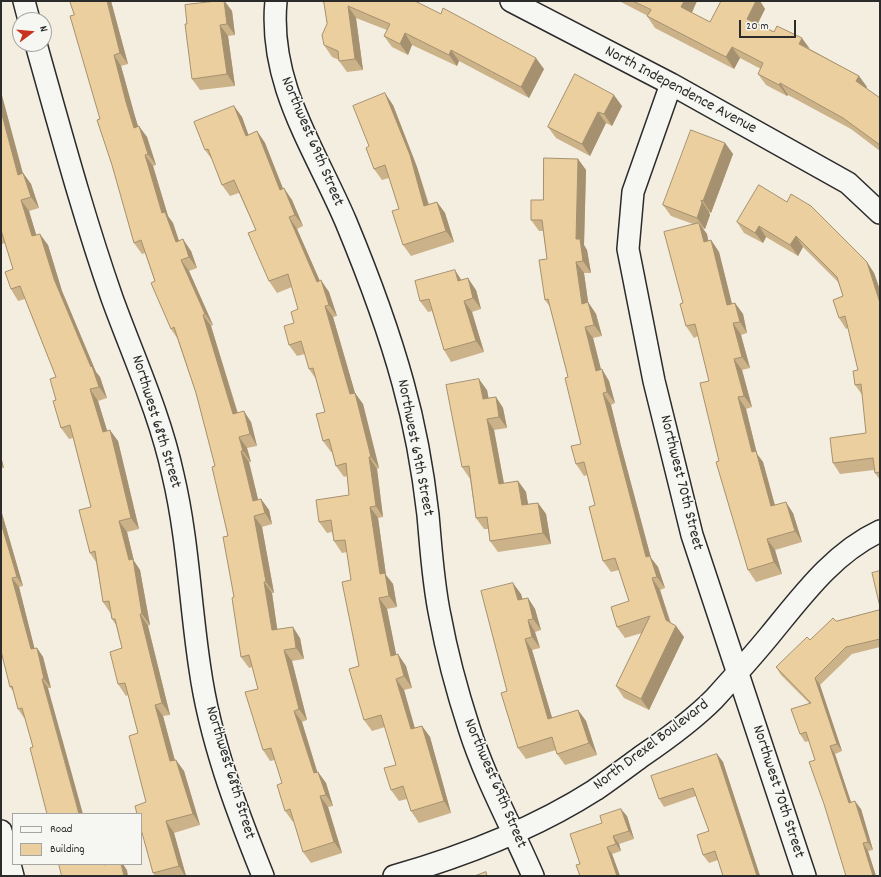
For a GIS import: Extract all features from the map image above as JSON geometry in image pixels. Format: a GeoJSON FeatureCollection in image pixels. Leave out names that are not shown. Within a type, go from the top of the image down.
{"type":"FeatureCollection","features":[{"type":"Feature","properties":{"kind":"street"},"geometry":{"type":"LineString","coordinates":[[24,1],[27,12]]}},
{"type":"Feature","properties":{"kind":"street","name":"Northwest 69th Street"},"geometry":{"type":"LineString","coordinates":[[276,1],[275,39],[281,77],[297,119],[345,220],[360,256],[376,298],[403,383],[413,425],[439,612],[448,657],[469,728],[485,770],[533,876]]}},
{"type":"Feature","properties":{"kind":"street","name":"North Independence Avenue"},"geometry":{"type":"LineString","coordinates":[[511,1],[672,84],[848,183],[880,213]]}},
{"type":"Feature","properties":{"kind":"street","name":"Northwest 68th Street"},"geometry":{"type":"LineString","coordinates":[[38,52],[80,201],[112,298],[151,399],[173,473],[184,529],[200,670],[212,730],[230,788],[263,876]]}},
{"type":"Feature","properties":{"kind":"street","name":"Northwest 70th Street"},"geometry":{"type":"LineString","coordinates":[[672,84],[633,192],[628,249],[654,381],[692,535],[805,876]]}},
{"type":"Feature","properties":{"kind":"street","name":"North Drexel Boulevard"},"geometry":{"type":"LineString","coordinates":[[394,876],[439,864],[514,832],[556,812],[602,785],[666,739],[712,701],[738,673],[825,570],[848,551],[880,531]]}},
{"type":"Feature","properties":{"kind":"street"},"geometry":{"type":"LineString","coordinates":[[1,831],[13,876]]}},
{"type":"Feature","properties":{"kind":"building"},"geometry":{"type":"Polygon","coordinates":[[[70,1],[107,1],[120,53],[114,55],[126,102],[134,128],[139,126],[148,154],[145,155],[162,213],[165,212],[176,242],[183,239],[189,257],[181,260],[205,314],[203,315],[233,414],[244,411],[250,434],[239,437],[253,501],[261,499],[265,513],[254,516],[266,582],[264,582],[272,630],[293,627],[296,648],[284,650],[299,709],[294,711],[314,773],[318,772],[326,795],[320,796],[334,842],[303,852],[290,809],[285,811],[277,785],[282,783],[271,748],[263,750],[245,692],[258,689],[249,655],[241,657],[232,598],[234,597],[223,537],[228,536],[212,467],[215,466],[196,393],[174,327],[171,329],[151,283],[155,281],[141,240],[134,243],[112,165],[97,120],[100,119],[70,16],[74,15],[70,1]]]}},
{"type":"Feature","properties":{"kind":"building"},"geometry":{"type":"Polygon","coordinates":[[[224,1],[227,24],[220,25],[227,74],[192,79],[185,24],[187,24],[185,5],[224,1]]]}},
{"type":"Feature","properties":{"kind":"building"},"geometry":{"type":"Polygon","coordinates":[[[324,1],[415,1],[441,14],[443,8],[536,58],[521,87],[451,50],[449,55],[405,33],[400,44],[384,36],[390,24],[348,6],[355,59],[339,61],[338,51],[324,45],[322,35],[327,24],[324,1]]]}},
{"type":"Feature","properties":{"kind":"building"},"geometry":{"type":"Polygon","coordinates":[[[633,1],[684,1],[681,7],[710,22],[721,1],[756,1],[747,19],[774,32],[777,26],[802,38],[799,44],[859,76],[856,81],[880,98],[880,145],[843,118],[780,83],[779,85],[758,74],[763,63],[732,47],[726,57],[647,16],[651,10],[633,1]]]}},
{"type":"Feature","properties":{"kind":"building"},"geometry":{"type":"Polygon","coordinates":[[[575,74],[614,95],[604,114],[598,112],[582,144],[548,127],[575,74]]]}},
{"type":"Feature","properties":{"kind":"building"},"geometry":{"type":"Polygon","coordinates":[[[385,93],[410,155],[424,206],[437,202],[446,231],[403,245],[392,211],[399,209],[385,165],[374,169],[366,148],[369,146],[353,106],[385,93]]]}},
{"type":"Feature","properties":{"kind":"building"},"geometry":{"type":"Polygon","coordinates":[[[234,106],[246,136],[257,131],[280,190],[284,188],[295,215],[289,217],[317,282],[321,280],[329,305],[325,306],[350,394],[355,393],[371,457],[369,457],[376,506],[370,507],[380,574],[385,573],[389,596],[379,598],[391,656],[398,654],[404,676],[396,679],[411,729],[422,726],[444,801],[411,811],[403,786],[391,790],[384,768],[396,765],[381,715],[364,720],[349,669],[359,666],[342,582],[351,580],[345,540],[334,541],[331,520],[319,522],[316,500],[349,495],[346,463],[336,466],[329,439],[323,441],[316,414],[325,412],[313,368],[309,369],[301,341],[289,345],[284,326],[294,323],[291,312],[298,309],[288,274],[269,281],[248,233],[256,230],[234,180],[222,185],[208,149],[205,150],[194,122],[234,106]]]}},
{"type":"Feature","properties":{"kind":"building"},"geometry":{"type":"Polygon","coordinates":[[[1,111],[18,175],[23,173],[31,197],[21,200],[32,236],[40,234],[54,279],[91,367],[92,366],[99,387],[90,389],[103,432],[110,430],[131,518],[119,521],[129,560],[133,559],[142,614],[140,614],[162,703],[155,705],[170,761],[176,760],[193,814],[166,821],[179,866],[153,873],[142,833],[142,813],[137,813],[135,806],[146,802],[129,736],[138,733],[125,683],[118,684],[110,652],[122,648],[115,619],[112,619],[109,601],[103,602],[95,551],[90,553],[79,510],[91,507],[70,425],[61,428],[53,401],[56,400],[50,379],[56,377],[20,286],[11,289],[5,272],[13,269],[1,230],[1,111]]]}},
{"type":"Feature","properties":{"kind":"building"},"geometry":{"type":"Polygon","coordinates":[[[691,130],[725,143],[703,201],[701,200],[702,203],[697,218],[663,205],[691,130]]]}},
{"type":"Feature","properties":{"kind":"building"},"geometry":{"type":"Polygon","coordinates":[[[544,158],[578,159],[576,239],[580,239],[583,261],[576,262],[582,304],[588,302],[594,325],[585,327],[596,371],[602,369],[607,392],[603,393],[646,557],[650,556],[657,577],[652,578],[666,620],[676,626],[641,699],[616,686],[650,616],[617,627],[611,607],[629,601],[615,558],[603,561],[589,507],[595,505],[584,462],[576,464],[571,446],[581,444],[565,378],[568,377],[548,299],[545,300],[539,260],[547,259],[542,220],[531,220],[531,200],[543,200],[544,158]]]}},
{"type":"Feature","properties":{"kind":"building"},"geometry":{"type":"Polygon","coordinates":[[[759,185],[787,202],[791,194],[811,206],[867,262],[880,303],[880,472],[875,473],[873,458],[833,463],[830,438],[866,433],[861,384],[855,385],[853,371],[858,370],[845,316],[839,318],[833,300],[843,296],[837,277],[796,236],[790,245],[759,226],[755,233],[737,222],[759,185]]]}},
{"type":"Feature","properties":{"kind":"building"},"geometry":{"type":"Polygon","coordinates":[[[699,223],[704,242],[711,240],[727,305],[735,303],[740,322],[733,323],[742,357],[734,359],[744,396],[738,397],[752,452],[756,451],[771,506],[786,502],[795,531],[767,539],[774,562],[748,570],[716,462],[719,461],[700,383],[709,381],[695,324],[686,326],[680,304],[683,303],[664,232],[699,223]]]}},
{"type":"Feature","properties":{"kind":"building"},"geometry":{"type":"Polygon","coordinates":[[[455,270],[458,281],[468,278],[473,298],[464,301],[476,341],[444,350],[429,299],[420,301],[415,281],[455,270]]]}},
{"type":"Feature","properties":{"kind":"building"},"geometry":{"type":"Polygon","coordinates":[[[479,379],[483,399],[496,397],[499,417],[487,419],[499,484],[518,481],[522,505],[538,503],[543,533],[490,541],[487,517],[476,518],[469,466],[462,467],[446,385],[479,379]]]}},
{"type":"Feature","properties":{"kind":"building"},"geometry":{"type":"Polygon","coordinates":[[[1,523],[17,577],[12,578],[31,649],[37,648],[44,679],[42,679],[79,813],[47,813],[30,748],[33,747],[22,708],[18,709],[12,686],[10,687],[1,651],[1,523]]]}},
{"type":"Feature","properties":{"kind":"building"},"geometry":{"type":"Polygon","coordinates":[[[880,571],[880,607],[872,573],[880,571]]]}},
{"type":"Feature","properties":{"kind":"building"},"geometry":{"type":"Polygon","coordinates":[[[513,583],[518,600],[528,598],[533,619],[528,620],[532,637],[525,639],[548,719],[578,710],[589,743],[557,754],[552,737],[518,748],[501,693],[507,691],[481,591],[513,583]]]}},
{"type":"Feature","properties":{"kind":"building"},"geometry":{"type":"Polygon","coordinates":[[[880,610],[880,639],[846,647],[815,678],[837,744],[830,746],[849,803],[855,801],[868,842],[863,843],[873,876],[846,876],[824,804],[809,762],[815,760],[806,732],[800,734],[791,709],[811,703],[776,667],[807,637],[810,640],[833,618],[836,621],[880,610]]]}},
{"type":"Feature","properties":{"kind":"building"},"geometry":{"type":"Polygon","coordinates":[[[717,754],[757,876],[723,876],[715,851],[703,855],[697,835],[709,831],[693,788],[659,799],[651,776],[717,754]]]}},
{"type":"Feature","properties":{"kind":"building"},"geometry":{"type":"Polygon","coordinates":[[[621,809],[629,831],[613,836],[616,844],[607,847],[617,876],[580,876],[576,865],[580,864],[570,834],[602,823],[600,816],[621,809]]]}},
{"type":"Feature","properties":{"kind":"building"},"geometry":{"type":"Polygon","coordinates":[[[59,865],[121,865],[124,876],[62,876],[59,865]]]}},
{"type":"Feature","properties":{"kind":"building"},"geometry":{"type":"Polygon","coordinates":[[[486,872],[487,876],[475,876],[486,872]]]}}]}
